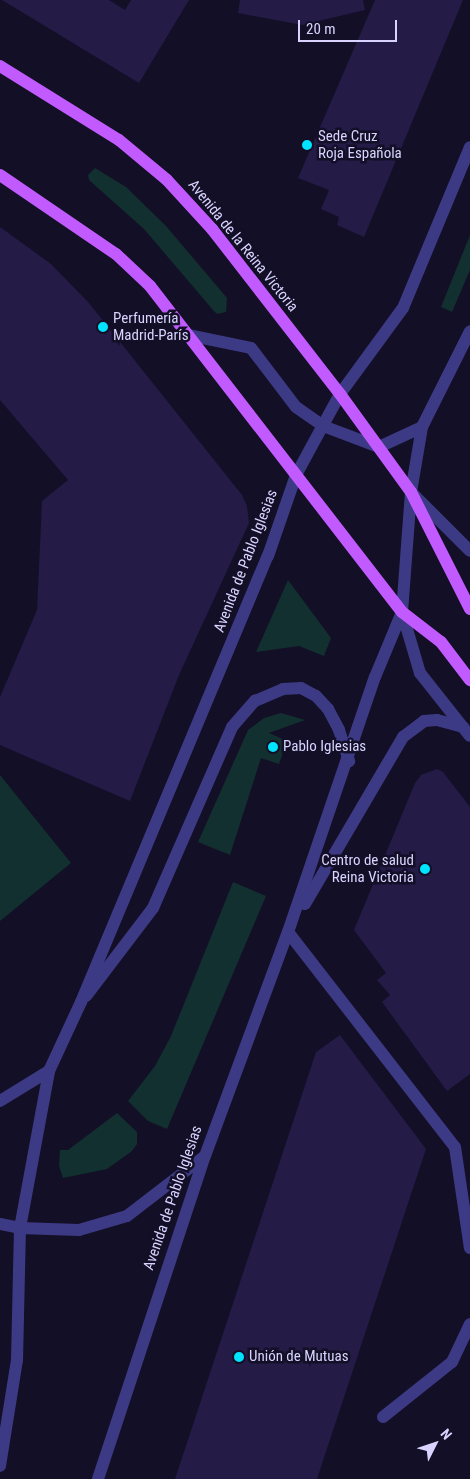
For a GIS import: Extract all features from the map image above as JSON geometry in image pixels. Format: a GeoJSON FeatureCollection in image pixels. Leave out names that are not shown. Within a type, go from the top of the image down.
{"type":"FeatureCollection","features":[{"type":"Feature","properties":{"kind":"main road","name":"Avenida de la Reina Victoria"},"geometry":{"type":"LineString","coordinates":[[0,66],[119,140],[167,180],[212,229],[340,394],[411,492],[470,609]]}},
{"type":"Feature","properties":{"kind":"main road"},"geometry":{"type":"LineString","coordinates":[[0,175],[116,254],[150,286],[402,612],[441,642],[470,680]]}},
{"type":"Feature","properties":{"kind":"street","name":"Avenida de Pablo Iglesias"},"geometry":{"type":"LineString","coordinates":[[0,1466],[17,1360],[20,1228],[49,1071],[81,1002],[268,556],[296,475],[340,394],[403,308],[470,147]]}},
{"type":"Feature","properties":{"kind":"street","name":"Avenida de Pablo Iglesias"},"geometry":{"type":"LineString","coordinates":[[98,1479],[205,1156],[349,761],[375,677],[402,612],[411,492],[422,427],[470,331]]}},
{"type":"Feature","properties":{"kind":"street"},"geometry":{"type":"LineString","coordinates":[[188,335],[251,348],[296,406],[323,426],[379,448],[422,427]]}},
{"type":"Feature","properties":{"kind":"street","name":"Avenida de la Reina Victoria"},"geometry":{"type":"LineString","coordinates":[[411,492],[470,550]]}},
{"type":"Feature","properties":{"kind":"street"},"geometry":{"type":"LineString","coordinates":[[402,612],[420,673],[467,732]]}},
{"type":"Feature","properties":{"kind":"street","name":"Avenida de Pablo Iglesias"},"geometry":{"type":"LineString","coordinates":[[81,1002],[153,908],[232,727],[255,701],[283,689],[301,688],[316,696],[328,709],[339,730],[349,761]]}},
{"type":"Feature","properties":{"kind":"street","name":"Avenida de Pablo Iglesias"},"geometry":{"type":"LineString","coordinates":[[288,932],[403,737],[424,721],[437,720],[467,732]]}},
{"type":"Feature","properties":{"kind":"street"},"geometry":{"type":"LineString","coordinates":[[288,932],[456,1147],[470,1248]]}},
{"type":"Feature","properties":{"kind":"street"},"geometry":{"type":"LineString","coordinates":[[0,1101],[49,1071]]}},
{"type":"Feature","properties":{"kind":"street"},"geometry":{"type":"LineString","coordinates":[[0,1224],[20,1228],[79,1230],[127,1216],[205,1156]]}},
{"type":"Feature","properties":{"kind":"street"},"geometry":{"type":"LineString","coordinates":[[383,1417],[452,1362],[470,1324]]}},
{"type":"Feature","properties":{"kind":"green space"},"geometry":{"type":"Polygon","coordinates":[[[95,168],[126,187],[166,226],[227,298],[226,312],[217,314],[144,229],[89,180],[88,175],[95,168]]]}},
{"type":"Feature","properties":{"kind":"green space"},"geometry":{"type":"Polygon","coordinates":[[[470,235],[470,270],[452,312],[441,307],[470,235]]]}},
{"type":"Feature","properties":{"kind":"green space"},"geometry":{"type":"Polygon","coordinates":[[[288,580],[331,638],[324,656],[299,646],[256,652],[288,580]]]}},
{"type":"Feature","properties":{"kind":"green space"},"geometry":{"type":"Polygon","coordinates":[[[281,713],[305,720],[269,733],[287,741],[279,764],[261,758],[230,855],[198,842],[248,730],[264,718],[281,713]]]}},
{"type":"Feature","properties":{"kind":"green space"},"geometry":{"type":"Polygon","coordinates":[[[0,775],[71,863],[0,921],[0,775]]]}},
{"type":"Feature","properties":{"kind":"green space"},"geometry":{"type":"Polygon","coordinates":[[[233,882],[266,896],[167,1129],[148,1121],[128,1101],[155,1066],[171,1036],[233,882]]]}},
{"type":"Feature","properties":{"kind":"green space"},"geometry":{"type":"Polygon","coordinates":[[[117,1113],[137,1132],[137,1144],[132,1151],[107,1169],[63,1178],[59,1166],[60,1150],[68,1150],[117,1113]]]}},
{"type":"Feature","properties":{"kind":"building"},"geometry":{"type":"Polygon","coordinates":[[[2,0],[109,0],[125,10],[131,0],[189,0],[139,83],[2,0]]]}},
{"type":"Feature","properties":{"kind":"building"},"geometry":{"type":"Polygon","coordinates":[[[240,0],[363,0],[365,10],[302,25],[238,13],[240,0]]]}},
{"type":"Feature","properties":{"kind":"building"},"geometry":{"type":"Polygon","coordinates":[[[375,0],[463,0],[364,237],[337,225],[339,217],[321,209],[329,190],[298,178],[375,0]]]}},
{"type":"Feature","properties":{"kind":"building"},"geometry":{"type":"Polygon","coordinates":[[[0,227],[51,264],[89,303],[242,495],[247,506],[249,523],[179,675],[130,801],[0,745],[0,697],[37,610],[42,501],[68,480],[0,400],[0,227]]]}},
{"type":"Feature","properties":{"kind":"building","name":"Centro de salud Reina Victoria"},"geometry":{"type":"Polygon","coordinates":[[[437,769],[443,772],[470,807],[470,1074],[447,1091],[382,1002],[390,995],[377,980],[386,973],[354,930],[415,783],[421,775],[437,769]]]}},
{"type":"Feature","properties":{"kind":"building"},"geometry":{"type":"Polygon","coordinates":[[[340,1035],[426,1149],[317,1479],[175,1479],[316,1052],[340,1035]]]}},
{"type":"Feature","properties":{"kind":"place","name":"Sede Cruz Roja Española"},"geometry":{"type":"Point","coordinates":[307,145]}},
{"type":"Feature","properties":{"kind":"place","name":"Perfumería Madrid-París"},"geometry":{"type":"Point","coordinates":[103,327]}},
{"type":"Feature","properties":{"kind":"place","name":"Pablo Iglesias"},"geometry":{"type":"Point","coordinates":[273,747]}},
{"type":"Feature","properties":{"kind":"place","name":"Centro de salud Reina Victoria"},"geometry":{"type":"Point","coordinates":[425,869]}},
{"type":"Feature","properties":{"kind":"place","name":"Unión de Mutuas"},"geometry":{"type":"Point","coordinates":[239,1357]}}]}
